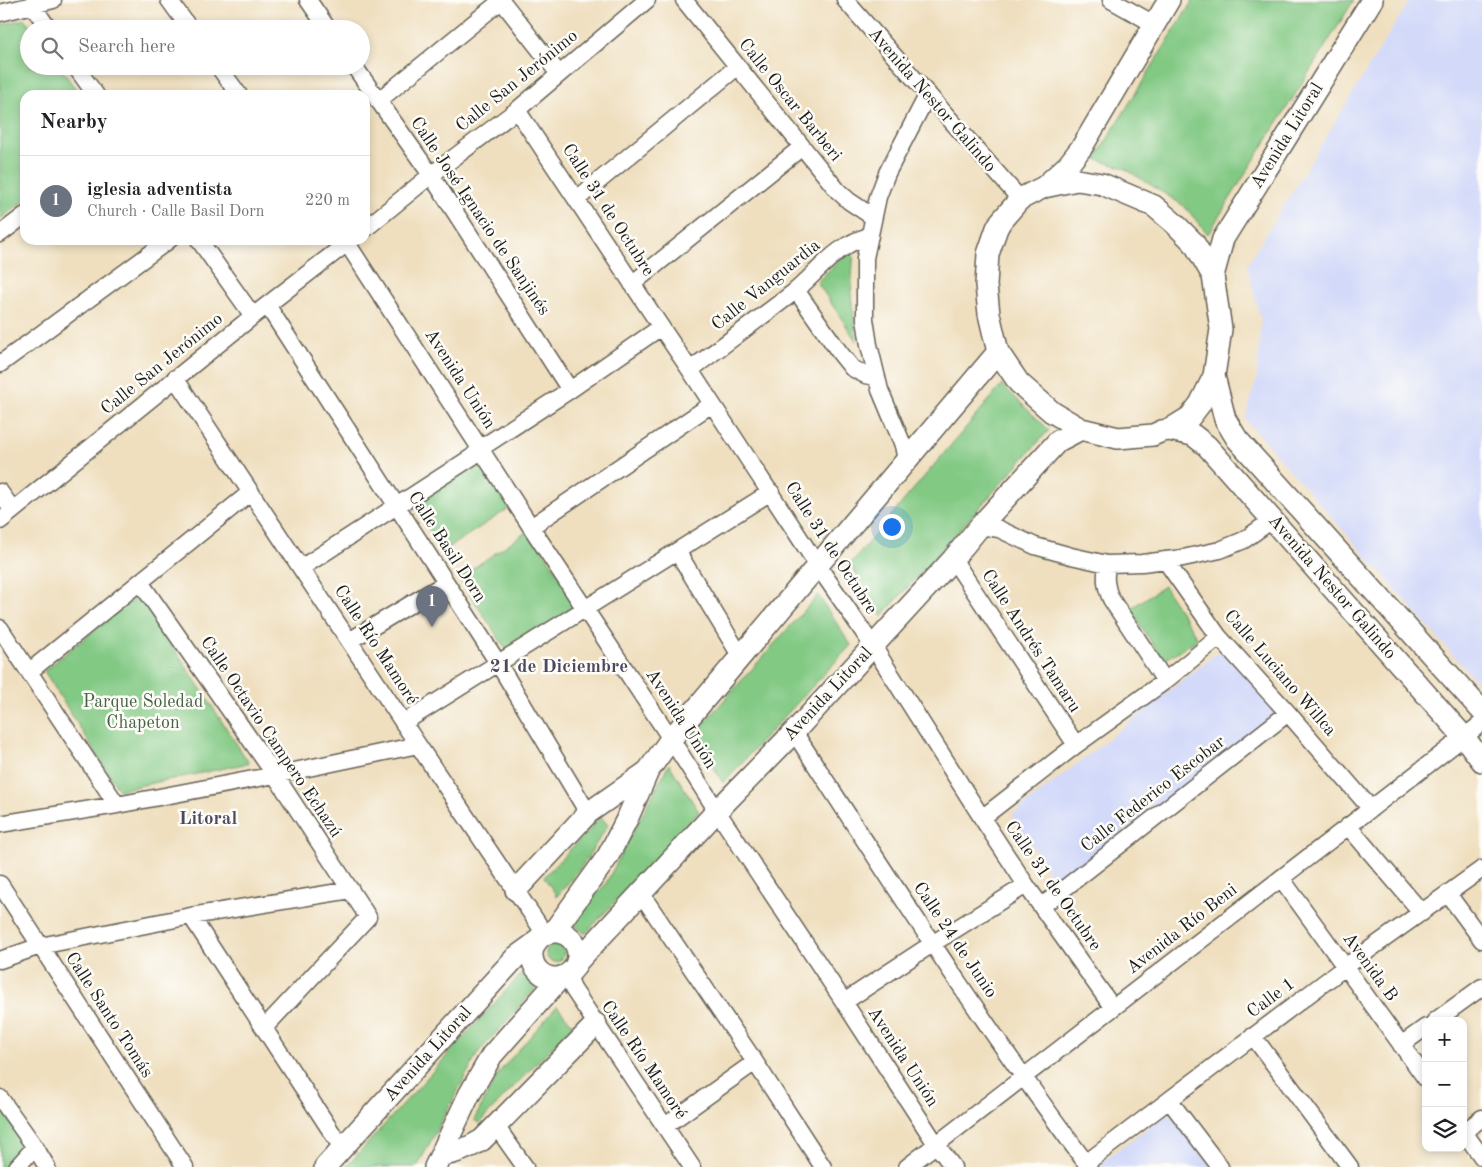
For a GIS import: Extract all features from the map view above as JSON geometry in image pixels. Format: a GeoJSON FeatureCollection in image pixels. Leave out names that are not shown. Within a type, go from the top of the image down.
{"type":"FeatureCollection","features":[{"type":"Feature","properties":{"kind":"main road"},"geometry":{"type":"LineString","coordinates":[[1044,187],[1068,165],[1082,147],[1169,0]]}},
{"type":"Feature","properties":{"kind":"main road","name":"Avenida Litoral"},"geometry":{"type":"LineString","coordinates":[[1213,276],[1223,239],[1372,0]]}},
{"type":"Feature","properties":{"kind":"main road"},"geometry":{"type":"LineString","coordinates":[[1077,180],[1102,184],[1154,206],[1194,243],[1213,276],[1221,329],[1214,376],[1200,404],[1190,417],[1169,430],[1153,435],[1118,438],[1081,429],[1052,412],[1019,383],[998,352],[989,314],[986,285],[988,254],[1001,221],[1020,199],[1044,187],[1077,180]]}},
{"type":"Feature","properties":{"kind":"main road","name":"Avenida Litoral"},"geometry":{"type":"LineString","coordinates":[[325,1167],[516,957],[544,936],[608,856],[628,817],[648,770],[671,740],[998,352]]}},
{"type":"Feature","properties":{"kind":"main road","name":"Avenida Nestor Galindo"},"geometry":{"type":"LineString","coordinates":[[1214,376],[1225,420],[1237,439],[1482,711]]}},
{"type":"Feature","properties":{"kind":"main road","name":"Avenida Litoral"},"geometry":{"type":"LineString","coordinates":[[439,1161],[469,1095],[492,1056],[640,892],[794,732],[953,559],[980,526],[1058,441],[1081,429]]}},
{"type":"Feature","properties":{"kind":"main road","name":"Avenida Nestor Galindo"},"geometry":{"type":"LineString","coordinates":[[1169,430],[1193,435],[1207,446],[1464,737],[1482,761]]}},
{"type":"Feature","properties":{"kind":"main road"},"geometry":{"type":"LineString","coordinates":[[516,890],[588,813],[648,770]]}},
{"type":"Feature","properties":{"kind":"main road"},"geometry":{"type":"LineString","coordinates":[[560,932],[573,940],[577,947],[578,954],[569,971],[554,978],[540,972],[532,960],[532,952],[544,936],[560,932]]}},
{"type":"Feature","properties":{"kind":"main road"},"geometry":{"type":"LineString","coordinates":[[439,1161],[454,1153],[470,1148],[482,1140],[596,1024]]}},
{"type":"Feature","properties":{"kind":"street"},"geometry":{"type":"LineString","coordinates":[[0,13],[52,0]]}},
{"type":"Feature","properties":{"kind":"street"},"geometry":{"type":"LineString","coordinates":[[169,0],[183,20]]}},
{"type":"Feature","properties":{"kind":"street"},"geometry":{"type":"LineString","coordinates":[[308,0],[322,20]]}},
{"type":"Feature","properties":{"kind":"street"},"geometry":{"type":"LineString","coordinates":[[378,101],[502,0],[559,74]]}},
{"type":"Feature","properties":{"kind":"street","name":"Calle Oscar Barberi"},"geometry":{"type":"LineString","coordinates":[[684,0],[838,191],[873,217]]}},
{"type":"Feature","properties":{"kind":"street","name":"Avenida Nestor Galindo"},"geometry":{"type":"LineString","coordinates":[[845,0],[1020,199]]}},
{"type":"Feature","properties":{"kind":"street"},"geometry":{"type":"LineString","coordinates":[[1111,0],[1154,24]]}},
{"type":"Feature","properties":{"kind":"street","name":"Calle San Jerónimo"},"geometry":{"type":"LineString","coordinates":[[370,225],[517,110],[640,2]]}},
{"type":"Feature","properties":{"kind":"street"},"geometry":{"type":"LineString","coordinates":[[32,5],[43,20]]}},
{"type":"Feature","properties":{"kind":"street"},"geometry":{"type":"LineString","coordinates":[[577,199],[737,67]]}},
{"type":"Feature","properties":{"kind":"street"},"geometry":{"type":"LineString","coordinates":[[82,75],[92,90]]}},
{"type":"Feature","properties":{"kind":"street"},"geometry":{"type":"LineString","coordinates":[[225,75],[235,90]]}},
{"type":"Feature","properties":{"kind":"street","name":"Calle José Ignacio de Sanjinés"},"geometry":{"type":"LineString","coordinates":[[360,75],[431,176],[570,390]]}},
{"type":"Feature","properties":{"kind":"street"},"geometry":{"type":"LineString","coordinates":[[906,461],[903,445],[880,390],[865,319],[865,258],[873,217],[886,173],[928,94]]}},
{"type":"Feature","properties":{"kind":"street","name":"Calle 31 de Octubre"},"geometry":{"type":"LineString","coordinates":[[517,110],[818,566],[873,646],[1026,885],[1113,1008]]}},
{"type":"Feature","properties":{"kind":"street"},"geometry":{"type":"LineString","coordinates":[[632,284],[802,147]]}},
{"type":"Feature","properties":{"kind":"street"},"geometry":{"type":"LineString","coordinates":[[0,234],[20,219]]}},
{"type":"Feature","properties":{"kind":"street","name":"Calle Vanguardia"},"geometry":{"type":"LineString","coordinates":[[690,370],[796,290],[846,245],[870,236]]}},
{"type":"Feature","properties":{"kind":"street"},"geometry":{"type":"LineString","coordinates":[[0,364],[162,245]]}},
{"type":"Feature","properties":{"kind":"street"},"geometry":{"type":"LineString","coordinates":[[203,245],[253,316]]}},
{"type":"Feature","properties":{"kind":"street","name":"Calle San Jerónimo"},"geometry":{"type":"LineString","coordinates":[[0,521],[175,378],[343,245]]}},
{"type":"Feature","properties":{"kind":"street","name":"Avenida Unión"},"geometry":{"type":"LineString","coordinates":[[351,245],[716,811],[953,1167]]}},
{"type":"Feature","properties":{"kind":"street"},"geometry":{"type":"LineString","coordinates":[[796,290],[852,368],[865,375],[877,377]]}},
{"type":"Feature","properties":{"kind":"street","name":"Calle Basil Dorn"},"geometry":{"type":"LineString","coordinates":[[267,305],[498,663],[588,813]]}},
{"type":"Feature","properties":{"kind":"street"},"geometry":{"type":"LineString","coordinates":[[301,568],[472,457],[481,448],[570,390],[661,327]]}},
{"type":"Feature","properties":{"kind":"street","name":"Calle Río Mamoré"},"geometry":{"type":"LineString","coordinates":[[175,378],[516,890],[544,936]]}},
{"type":"Feature","properties":{"kind":"street"},"geometry":{"type":"LineString","coordinates":[[531,527],[712,404]]}},
{"type":"Feature","properties":{"kind":"street"},"geometry":{"type":"LineString","coordinates":[[0,492],[13,510]]}},
{"type":"Feature","properties":{"kind":"street"},"geometry":{"type":"LineString","coordinates":[[30,671],[251,492]]}},
{"type":"Feature","properties":{"kind":"street"},"geometry":{"type":"LineString","coordinates":[[403,723],[770,492]]}},
{"type":"Feature","properties":{"kind":"street"},"geometry":{"type":"LineString","coordinates":[[980,526],[999,529],[1035,546],[1107,564],[1142,563],[1183,558],[1220,550],[1244,540],[1272,520]]}},
{"type":"Feature","properties":{"kind":"street"},"geometry":{"type":"LineString","coordinates":[[678,551],[741,657]]}},
{"type":"Feature","properties":{"kind":"street","name":"Calle Andrés Tamaru"},"geometry":{"type":"LineString","coordinates":[[953,559],[1076,746]]}},
{"type":"Feature","properties":{"kind":"street","name":"Calle Luciano Willca"},"geometry":{"type":"LineString","coordinates":[[1165,560],[1219,637],[1288,713],[1370,809]]}},
{"type":"Feature","properties":{"kind":"street"},"geometry":{"type":"LineString","coordinates":[[1107,564],[1106,588],[1111,599],[1165,680]]}},
{"type":"Feature","properties":{"kind":"street","name":"Calle Octavio Campero Echazú"},"geometry":{"type":"LineString","coordinates":[[140,582],[275,775],[368,917],[264,1028]]}},
{"type":"Feature","properties":{"kind":"street"},"geometry":{"type":"LineString","coordinates":[[349,641],[446,583]]}},
{"type":"Feature","properties":{"kind":"street"},"geometry":{"type":"LineString","coordinates":[[0,628],[30,671],[116,805]]}},
{"type":"Feature","properties":{"kind":"street"},"geometry":{"type":"LineString","coordinates":[[982,818],[1219,637]]}},
{"type":"Feature","properties":{"kind":"street","name":"Calle Federico Escobar"},"geometry":{"type":"LineString","coordinates":[[1042,906],[1288,713]]}},
{"type":"Feature","properties":{"kind":"street","name":"Avenida Río Beni"},"geometry":{"type":"LineString","coordinates":[[907,1167],[1482,723]]}},
{"type":"Feature","properties":{"kind":"street","name":"Calle 24 de Junio"},"geometry":{"type":"LineString","coordinates":[[794,732],[932,944],[1023,1077],[1088,1165]]}},
{"type":"Feature","properties":{"kind":"street"},"geometry":{"type":"LineString","coordinates":[[0,824],[116,805],[275,775],[418,745]]}},
{"type":"Feature","properties":{"kind":"street"},"geometry":{"type":"LineString","coordinates":[[1348,826],[1422,913]]}},
{"type":"Feature","properties":{"kind":"street","name":"Calle 1"},"geometry":{"type":"LineString","coordinates":[[1088,1165],[1253,1036],[1345,967],[1482,869]]}},
{"type":"Feature","properties":{"kind":"street","name":"Avenida B"},"geometry":{"type":"LineString","coordinates":[[1281,878],[1422,1074]]}},
{"type":"Feature","properties":{"kind":"street","name":"Calle Santo Tomás"},"geometry":{"type":"LineString","coordinates":[[0,884],[185,1167]]}},
{"type":"Feature","properties":{"kind":"street"},"geometry":{"type":"LineString","coordinates":[[844,1002],[1026,885]]}},
{"type":"Feature","properties":{"kind":"street"},"geometry":{"type":"LineString","coordinates":[[0,960],[40,946],[191,916],[351,890]]}},
{"type":"Feature","properties":{"kind":"street"},"geometry":{"type":"LineString","coordinates":[[640,892],[755,1062],[823,1167]]}},
{"type":"Feature","properties":{"kind":"street"},"geometry":{"type":"LineString","coordinates":[[1448,894],[1482,940]]}},
{"type":"Feature","properties":{"kind":"street"},"geometry":{"type":"LineString","coordinates":[[191,916],[342,1148]]}},
{"type":"Feature","properties":{"kind":"street","name":"Calle Río Mamoré"},"geometry":{"type":"LineString","coordinates":[[569,971],[573,989],[692,1167]]}},
{"type":"Feature","properties":{"kind":"street"},"geometry":{"type":"LineString","coordinates":[[1441,1017],[1480,993]]}},
{"type":"Feature","properties":{"kind":"street"},"geometry":{"type":"LineString","coordinates":[[1401,1045],[1422,1030]]}},
{"type":"Feature","properties":{"kind":"street"},"geometry":{"type":"LineString","coordinates":[[1253,1036],[1350,1167]]}},
{"type":"Feature","properties":{"kind":"street"},"geometry":{"type":"LineString","coordinates":[[664,1126],[755,1062]]}},
{"type":"Feature","properties":{"kind":"street"},"geometry":{"type":"LineString","coordinates":[[0,1098],[47,1167]]}},
{"type":"Feature","properties":{"kind":"street"},"geometry":{"type":"LineString","coordinates":[[1169,1100],[1220,1167]]}},
{"type":"Feature","properties":{"kind":"street"},"geometry":{"type":"LineString","coordinates":[[1467,1130],[1482,1118]]}},
{"type":"Feature","properties":{"kind":"street"},"geometry":{"type":"LineString","coordinates":[[496,1126],[525,1167]]}},
{"type":"Feature","properties":{"kind":"street"},"geometry":{"type":"LineString","coordinates":[[1467,1136],[1482,1157]]}},
{"type":"Feature","properties":{"kind":"street"},"geometry":{"type":"LineString","coordinates":[[17,1167],[35,1147]]}},
{"type":"Feature","properties":{"kind":"shaded area"},"geometry":{"type":"Polygon","coordinates":[[[1410,0],[1482,0],[1482,688],[1245,419],[1257,378],[1261,322],[1247,265],[1410,0]]]}},
{"type":"Feature","properties":{"kind":"shaded area"},"geometry":{"type":"Polygon","coordinates":[[[1222,649],[1278,712],[1057,885],[1012,815],[1222,649]]]}},
{"type":"Feature","properties":{"kind":"shaded area"},"geometry":{"type":"Polygon","coordinates":[[[1169,1112],[1211,1167],[1103,1167],[1100,1163],[1169,1112]]]}},
{"type":"Feature","properties":{"kind":"green space"},"geometry":{"type":"Polygon","coordinates":[[[1193,0],[1354,0],[1208,234],[1184,206],[1124,168],[1095,159],[1193,0]]]}},
{"type":"Feature","properties":{"kind":"green space"},"geometry":{"type":"Polygon","coordinates":[[[20,20],[20,75],[66,75],[76,90],[20,90],[20,204],[0,219],[0,25],[20,20]]]}},
{"type":"Feature","properties":{"kind":"green space"},"geometry":{"type":"Polygon","coordinates":[[[854,246],[851,295],[857,342],[817,282],[854,246]]]}},
{"type":"Feature","properties":{"kind":"green space"},"geometry":{"type":"Polygon","coordinates":[[[1002,385],[1049,430],[882,616],[850,564],[1002,385]]]}},
{"type":"Feature","properties":{"kind":"green space"},"geometry":{"type":"Polygon","coordinates":[[[479,459],[511,507],[443,551],[412,503],[479,459]]]}},
{"type":"Feature","properties":{"kind":"green space"},"geometry":{"type":"Polygon","coordinates":[[[529,530],[579,604],[508,652],[459,578],[529,530]]]}},
{"type":"Feature","properties":{"kind":"green space"},"geometry":{"type":"Polygon","coordinates":[[[1164,586],[1198,639],[1163,661],[1130,609],[1164,586]]]}},
{"type":"Feature","properties":{"kind":"green space","name":"Parque Soledad Chapeton"},"geometry":{"type":"Polygon","coordinates":[[[139,594],[249,763],[119,790],[44,671],[139,594]]]}},
{"type":"Feature","properties":{"kind":"green space"},"geometry":{"type":"Polygon","coordinates":[[[818,595],[851,645],[723,783],[694,734],[818,595]]]}},
{"type":"Feature","properties":{"kind":"green space"},"geometry":{"type":"Polygon","coordinates":[[[669,764],[699,812],[585,934],[572,922],[605,885],[669,764]]]}},
{"type":"Feature","properties":{"kind":"green space"},"geometry":{"type":"Polygon","coordinates":[[[601,817],[608,825],[580,869],[557,896],[544,877],[601,817]]]}},
{"type":"Feature","properties":{"kind":"green space"},"geometry":{"type":"Polygon","coordinates":[[[555,944],[561,947],[564,953],[561,959],[555,962],[549,959],[546,953],[549,947],[555,944]]]}},
{"type":"Feature","properties":{"kind":"green space"},"geometry":{"type":"Polygon","coordinates":[[[522,973],[537,987],[478,1053],[417,1167],[346,1167],[522,973]]]}},
{"type":"Feature","properties":{"kind":"green space"},"geometry":{"type":"Polygon","coordinates":[[[557,1006],[573,1025],[479,1123],[474,1120],[500,1071],[557,1006]]]}},
{"type":"Feature","properties":{"kind":"green space"},"geometry":{"type":"Polygon","coordinates":[[[0,1104],[30,1148],[13,1167],[0,1167],[0,1104]]]}},
{"type":"Feature","properties":{"kind":"place","name":"iglesia adventista"},"geometry":{"type":"Point","coordinates":[432,627]}},
{"type":"Feature","properties":{"kind":"district","name":"21 de Diciembre"},"geometry":{"type":"Point","coordinates":[559,667]}},
{"type":"Feature","properties":{"kind":"district","name":"Litoral"},"geometry":{"type":"Point","coordinates":[208,819]}}]}
